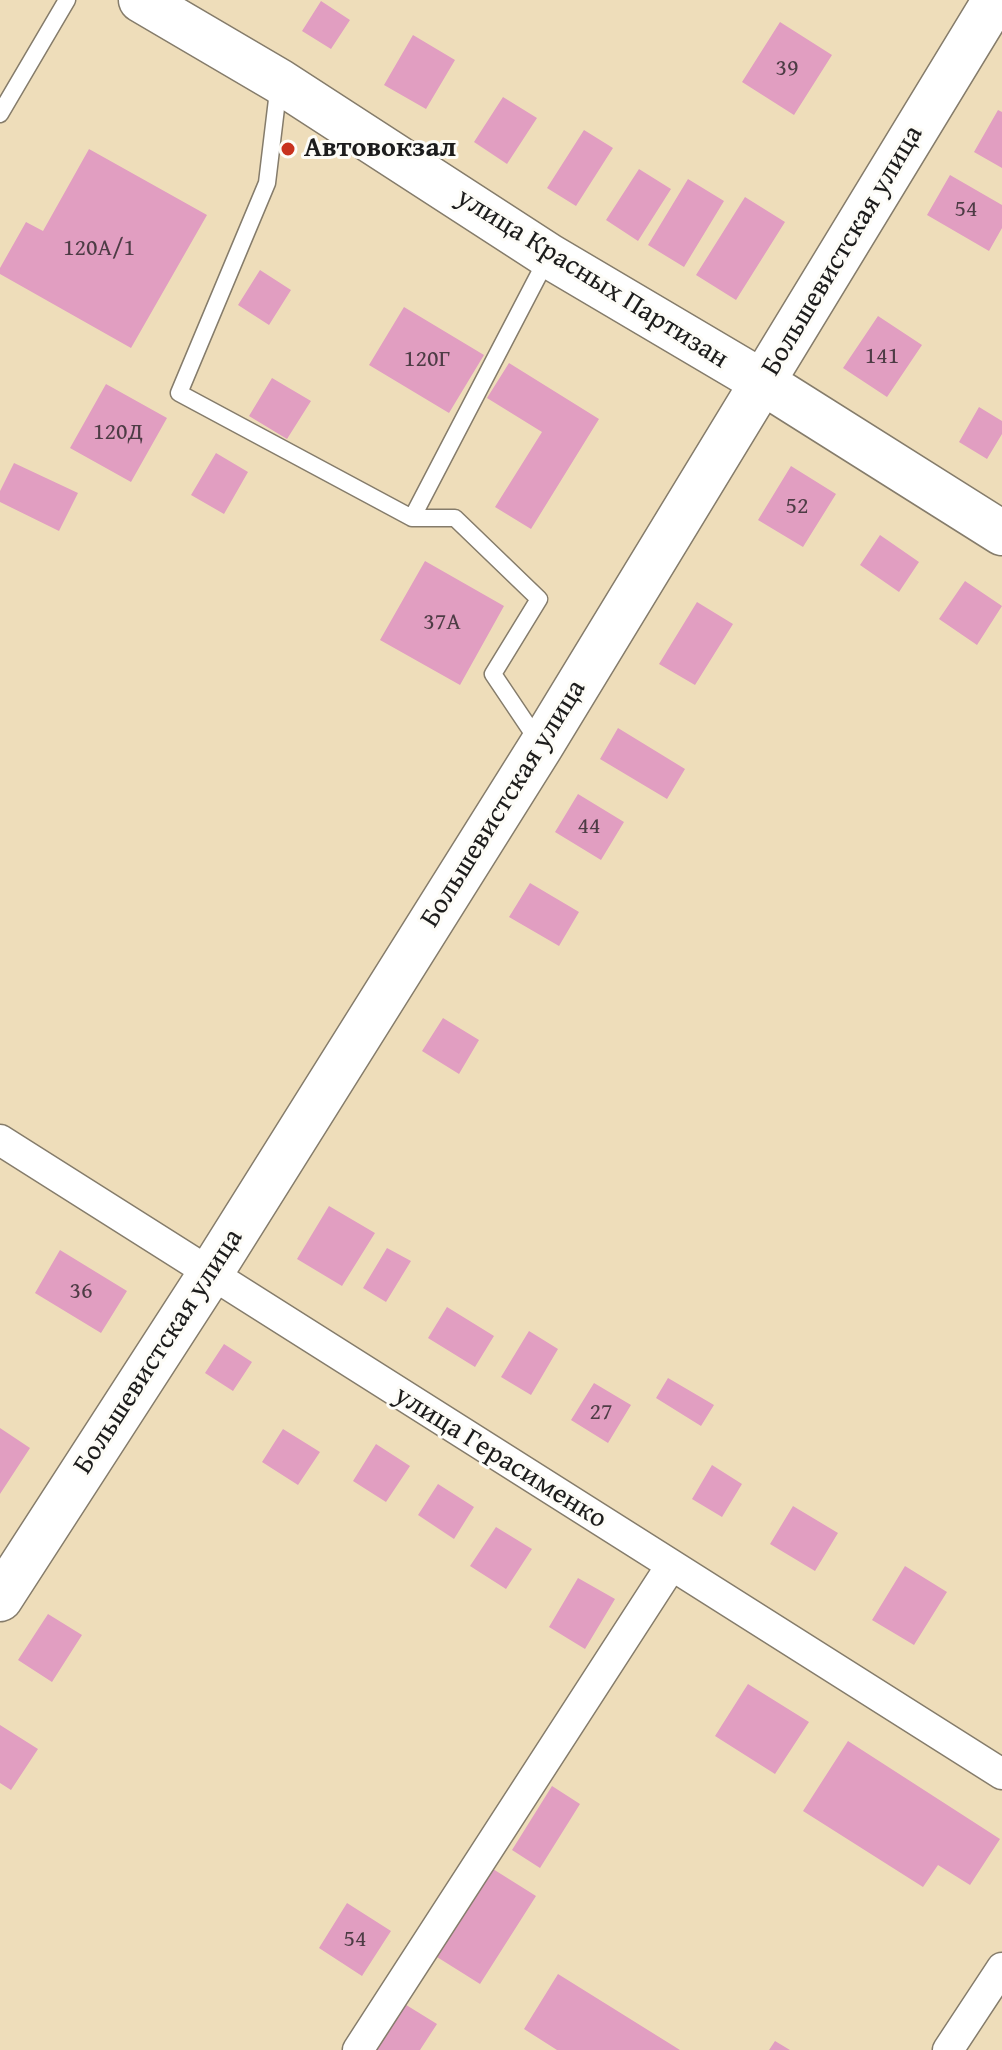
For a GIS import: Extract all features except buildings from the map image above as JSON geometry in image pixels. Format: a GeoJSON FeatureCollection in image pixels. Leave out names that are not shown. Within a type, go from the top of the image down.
{"type":"FeatureCollection","features":[{"type":"Feature","properties":{"kind":"main road","name":"улица Красных Партизан"},"geometry":{"type":"LineString","coordinates":[[141,0],[279,81],[549,256],[764,383],[1002,533]]}},
{"type":"Feature","properties":{"kind":"main road","name":"Большевистская улица"},"geometry":{"type":"LineString","coordinates":[[0,1599],[210,1274],[541,746],[995,0]]}},
{"type":"Feature","properties":{"kind":"street","name":"улица Герасименко"},"geometry":{"type":"LineString","coordinates":[[0,1140],[1002,1774]]}},
{"type":"Feature","properties":{"kind":"street"},"geometry":{"type":"LineString","coordinates":[[358,2050],[671,1566]]}},
{"type":"Feature","properties":{"kind":"street"},"geometry":{"type":"LineString","coordinates":[[948,2050],[1002,1968]]}},
{"type":"Feature","properties":{"kind":"lane"},"geometry":{"type":"LineString","coordinates":[[0,114],[67,0]]}},
{"type":"Feature","properties":{"kind":"lane"},"geometry":{"type":"LineString","coordinates":[[279,81],[267,183],[179,393],[412,518],[455,518],[539,599],[493,674],[541,746]]}},
{"type":"Feature","properties":{"kind":"lane"},"geometry":{"type":"LineString","coordinates":[[412,518],[549,256]]}},
{"type":"Feature","properties":{"kind":"place","name":"Автовокзал"},"geometry":{"type":"Point","coordinates":[288,149]}}]}
